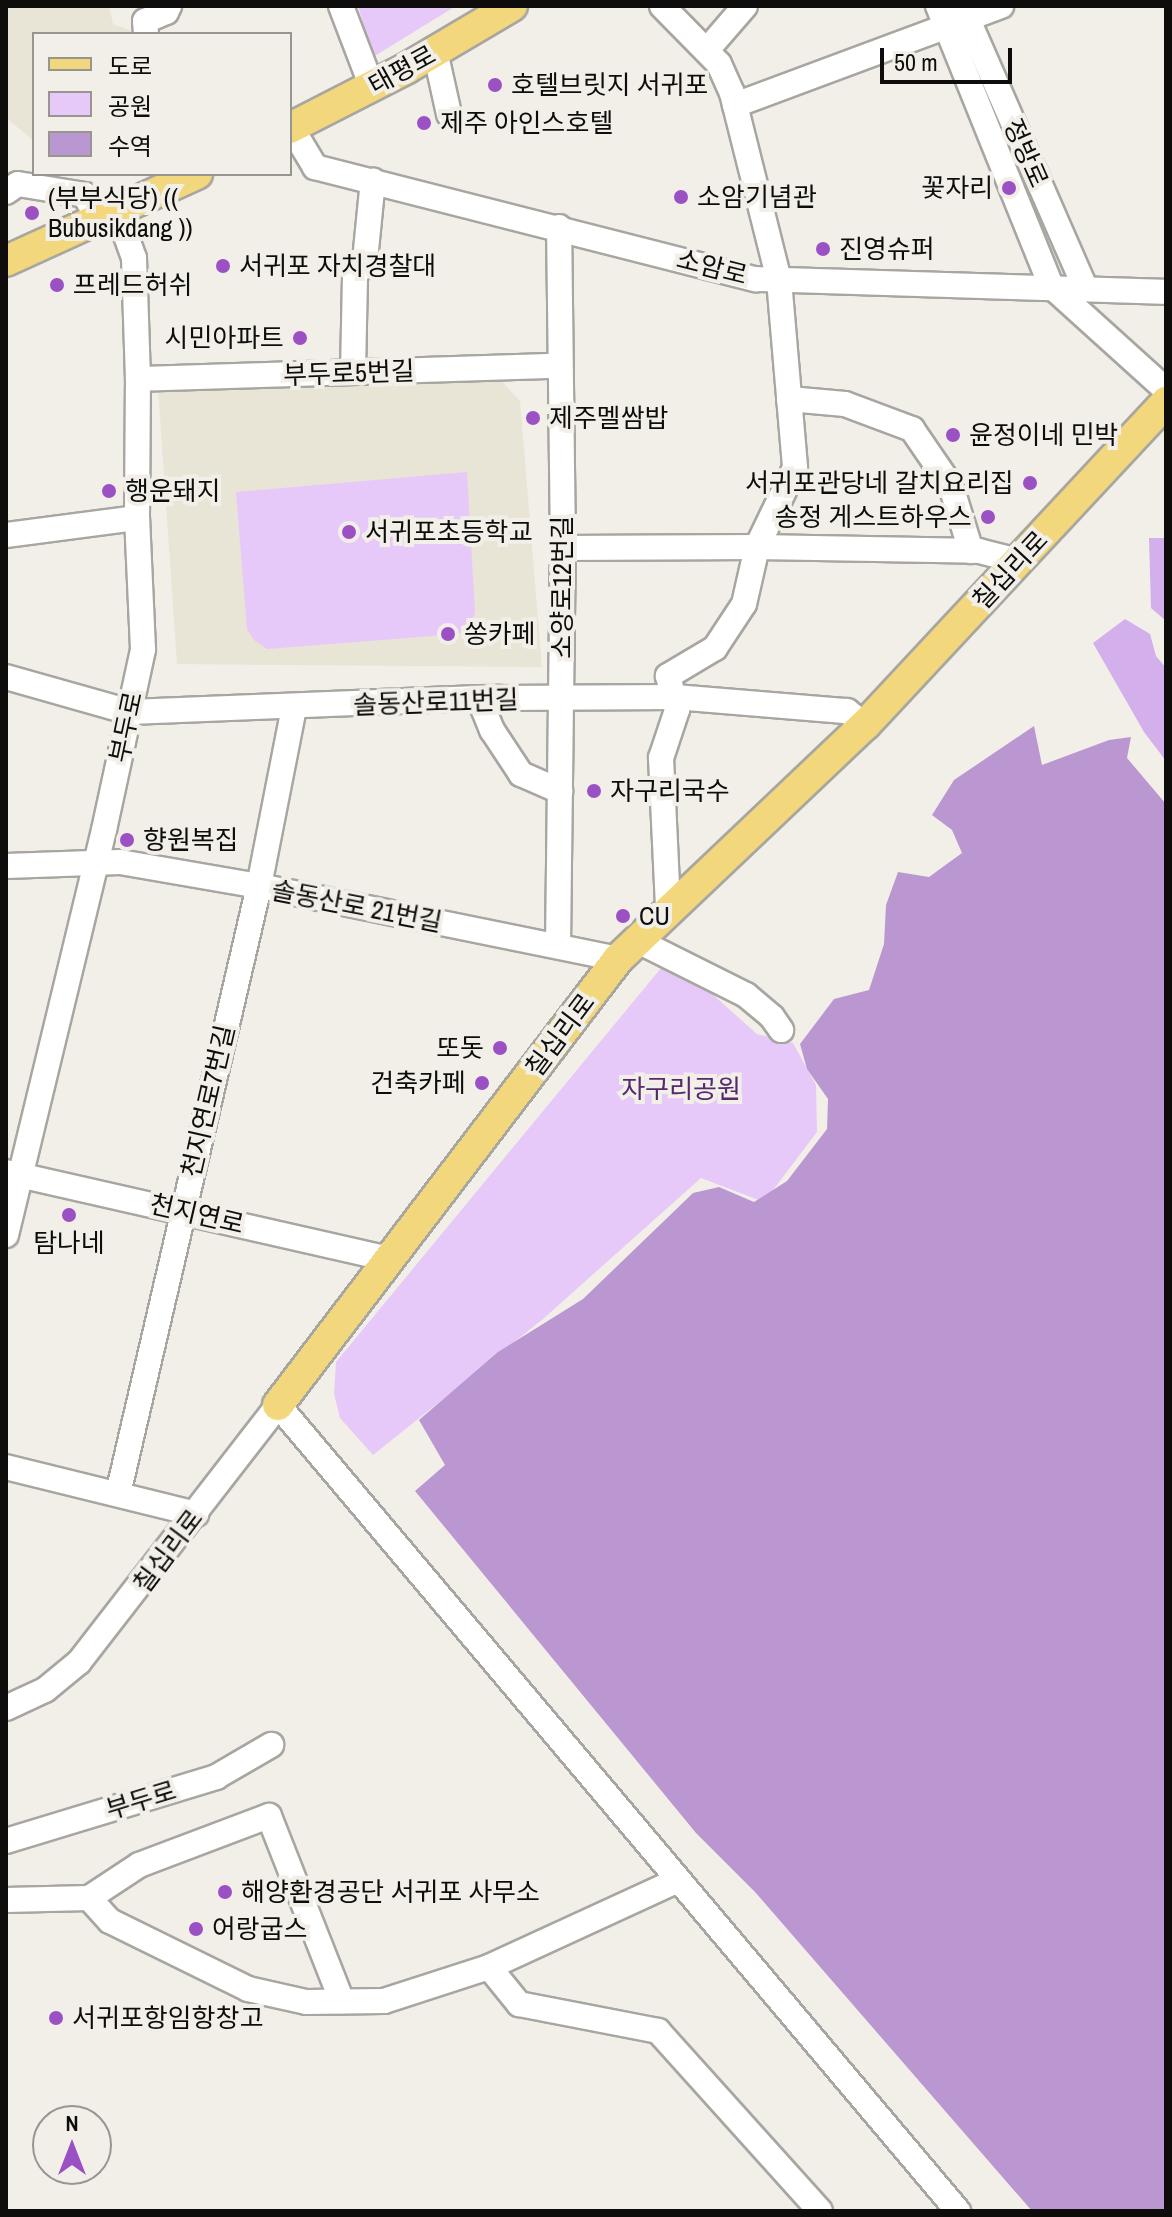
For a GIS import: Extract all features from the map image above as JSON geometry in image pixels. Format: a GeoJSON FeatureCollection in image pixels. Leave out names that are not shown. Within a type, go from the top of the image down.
{"type":"FeatureCollection","features":[{"type":"Feature","properties":{"kind":"main road","name":"태평로"},"geometry":{"type":"LineString","coordinates":[[292,127],[372,87],[512,6]]}},
{"type":"Feature","properties":{"kind":"main road"},"geometry":{"type":"LineString","coordinates":[[6,261],[182,177]]}},
{"type":"Feature","properties":{"kind":"main road","name":"칠십리로"},"geometry":{"type":"LineString","coordinates":[[278,1405],[627,950],[865,725],[1166,402]]}},
{"type":"Feature","properties":{"kind":"street"},"geometry":{"type":"LineString","coordinates":[[146,32],[145,21],[166,12],[169,6]]}},
{"type":"Feature","properties":{"kind":"street"},"geometry":{"type":"LineString","coordinates":[[341,6],[372,87]]}},
{"type":"Feature","properties":{"kind":"street"},"geometry":{"type":"LineString","coordinates":[[662,6],[719,64],[735,105],[779,280],[795,468],[757,547],[744,604],[715,648],[668,676],[677,710],[661,758],[668,909]]}},
{"type":"Feature","properties":{"kind":"street"},"geometry":{"type":"LineString","coordinates":[[707,50],[745,6]]}},
{"type":"Feature","properties":{"kind":"street"},"geometry":{"type":"LineString","coordinates":[[735,105],[953,14],[1001,6]]}},
{"type":"Feature","properties":{"kind":"street","name":"정방로"},"geometry":{"type":"LineString","coordinates":[[953,14],[1051,286]]}},
{"type":"Feature","properties":{"kind":"street","name":"정방로"},"geometry":{"type":"LineString","coordinates":[[953,14],[1085,287]]}},
{"type":"Feature","properties":{"kind":"street"},"geometry":{"type":"LineString","coordinates":[[435,51],[449,114]]}},
{"type":"Feature","properties":{"kind":"street","name":"소암로"},"geometry":{"type":"LineString","coordinates":[[292,130],[315,167],[756,279],[1085,287],[1166,292]]}},
{"type":"Feature","properties":{"kind":"street"},"geometry":{"type":"LineString","coordinates":[[353,372],[355,276],[365,260],[373,180]]}},
{"type":"Feature","properties":{"kind":"street"},"geometry":{"type":"LineString","coordinates":[[12,188],[85,195],[107,214]]}},
{"type":"Feature","properties":{"kind":"street","name":"부두로"},"geometry":{"type":"LineString","coordinates":[[6,1235],[13,1172],[95,862],[143,649],[137,518],[138,379],[134,258],[107,214]]}},
{"type":"Feature","properties":{"kind":"street","name":"소양로12번길"},"geometry":{"type":"LineString","coordinates":[[559,227],[563,548],[559,940]]}},
{"type":"Feature","properties":{"kind":"street"},"geometry":{"type":"LineString","coordinates":[[1051,286],[1166,390]]}},
{"type":"Feature","properties":{"kind":"street","name":"부두로5번길"},"geometry":{"type":"LineString","coordinates":[[138,379],[560,366]]}},
{"type":"Feature","properties":{"kind":"street"},"geometry":{"type":"LineString","coordinates":[[789,399],[845,404],[912,429],[951,486],[971,551]]}},
{"type":"Feature","properties":{"kind":"street"},"geometry":{"type":"LineString","coordinates":[[6,535],[137,518]]}},
{"type":"Feature","properties":{"kind":"street"},"geometry":{"type":"LineString","coordinates":[[563,548],[757,547],[971,551],[1018,561]]}},
{"type":"Feature","properties":{"kind":"street","name":"솔동산로11번길"},"geometry":{"type":"LineString","coordinates":[[6,677],[130,712],[294,708],[479,698],[675,697],[847,711],[865,725]]}},
{"type":"Feature","properties":{"kind":"street"},"geometry":{"type":"LineString","coordinates":[[479,698],[492,730],[521,774],[560,791]]}},
{"type":"Feature","properties":{"kind":"street","name":"천지연로7번길"},"geometry":{"type":"LineString","coordinates":[[118,1494],[259,886],[294,708]]}},
{"type":"Feature","properties":{"kind":"street","name":"솔동산로 21번길"},"geometry":{"type":"LineString","coordinates":[[6,866],[120,862],[627,950],[746,995],[772,1017],[781,1030]]}},
{"type":"Feature","properties":{"kind":"street","name":"천지연로"},"geometry":{"type":"LineString","coordinates":[[13,1172],[388,1259]]}},
{"type":"Feature","properties":{"kind":"street"},"geometry":{"type":"LineString","coordinates":[[278,1405],[958,2211]]}},
{"type":"Feature","properties":{"kind":"street","name":"칠십리로"},"geometry":{"type":"LineString","coordinates":[[6,1708],[45,1690],[79,1662],[278,1405]]}},
{"type":"Feature","properties":{"kind":"street"},"geometry":{"type":"LineString","coordinates":[[6,1467],[196,1514]]}},
{"type":"Feature","properties":{"kind":"street","name":"부두로"},"geometry":{"type":"LineString","coordinates":[[6,1841],[216,1777],[271,1745]]}},
{"type":"Feature","properties":{"kind":"street"},"geometry":{"type":"LineString","coordinates":[[6,1900],[89,1898],[139,1865],[269,1816],[342,2001]]}},
{"type":"Feature","properties":{"kind":"street"},"geometry":{"type":"LineString","coordinates":[[89,1898],[110,1921],[248,1989],[306,2002],[384,2001],[489,1967],[678,1880]]}},
{"type":"Feature","properties":{"kind":"street"},"geometry":{"type":"LineString","coordinates":[[489,1967],[519,2004],[658,2031],[820,2211]]}},
{"type":"Feature","properties":{"kind":"shaded area"},"geometry":{"type":"Polygon","coordinates":[[[6,6],[109,6],[113,24],[135,32],[32,32],[32,139],[6,118],[6,6]]]}},
{"type":"Feature","properties":{"kind":"shaded area","name":"서귀포초등학교"},"geometry":{"type":"Polygon","coordinates":[[[497,376],[520,401],[542,667],[177,664],[158,388],[497,376]]]}},
{"type":"Feature","properties":{"kind":"shaded area"},"geometry":{"type":"Polygon","coordinates":[[[1149,538],[1166,538],[1166,621],[1151,608],[1149,538]]]}},
{"type":"Feature","properties":{"kind":"shaded area"},"geometry":{"type":"Polygon","coordinates":[[[1125,619],[1150,634],[1156,656],[1166,668],[1166,761],[1144,732],[1093,643],[1125,619]]]}},
{"type":"Feature","properties":{"kind":"green space"},"geometry":{"type":"Polygon","coordinates":[[[358,6],[456,6],[373,57],[358,6]]]}},
{"type":"Feature","properties":{"kind":"green space"},"geometry":{"type":"Polygon","coordinates":[[[467,472],[475,613],[468,627],[458,634],[267,649],[254,640],[247,629],[236,492],[467,472]]]}},
{"type":"Feature","properties":{"kind":"green space","name":"자구리공원"},"geometry":{"type":"Polygon","coordinates":[[[661,968],[711,993],[757,1034],[793,1043],[816,1085],[817,1132],[764,1202],[701,1178],[543,1319],[373,1455],[340,1418],[334,1394],[336,1362],[661,968]]]}},
{"type":"Feature","properties":{"kind":"water"},"geometry":{"type":"Polygon","coordinates":[[[1034,726],[1042,765],[1109,740],[1131,737],[1127,758],[1166,804],[1166,2211],[1032,2211],[755,1892],[696,1833],[415,1491],[445,1465],[419,1420],[498,1352],[583,1299],[693,1193],[719,1187],[754,1202],[787,1181],[827,1129],[828,1099],[807,1069],[800,1044],[834,999],[869,990],[884,944],[886,905],[898,872],[929,877],[962,853],[952,830],[932,815],[954,780],[1034,726]]]}},
{"type":"Feature","properties":{"kind":"place","name":"호텔브릿지 서귀포"},"geometry":{"type":"Point","coordinates":[495,85]}},
{"type":"Feature","properties":{"kind":"place","name":"제주 아인스호텔"},"geometry":{"type":"Point","coordinates":[424,123]}},
{"type":"Feature","properties":{"kind":"place","name":"꽃자리"},"geometry":{"type":"Point","coordinates":[1009,188]}},
{"type":"Feature","properties":{"kind":"place","name":"소암기념관"},"geometry":{"type":"Point","coordinates":[681,197]}},
{"type":"Feature","properties":{"kind":"place","name":"(부부식당) (( Bubusikdang ))"},"geometry":{"type":"Point","coordinates":[32,213]}},
{"type":"Feature","properties":{"kind":"place","name":"진영슈퍼"},"geometry":{"type":"Point","coordinates":[823,249]}},
{"type":"Feature","properties":{"kind":"place","name":"서귀포 자치경찰대"},"geometry":{"type":"Point","coordinates":[223,266]}},
{"type":"Feature","properties":{"kind":"place","name":"프레드허쉬"},"geometry":{"type":"Point","coordinates":[57,285]}},
{"type":"Feature","properties":{"kind":"place","name":"시민아파트"},"geometry":{"type":"Point","coordinates":[300,338]}},
{"type":"Feature","properties":{"kind":"place","name":"제주멜쌈밥"},"geometry":{"type":"Point","coordinates":[533,418]}},
{"type":"Feature","properties":{"kind":"place","name":"윤정이네 민박"},"geometry":{"type":"Point","coordinates":[953,435]}},
{"type":"Feature","properties":{"kind":"place","name":"서귀포관당네 갈치요리집"},"geometry":{"type":"Point","coordinates":[1030,483]}},
{"type":"Feature","properties":{"kind":"place","name":"행운돼지"},"geometry":{"type":"Point","coordinates":[109,491]}},
{"type":"Feature","properties":{"kind":"place","name":"송정 게스트하우스"},"geometry":{"type":"Point","coordinates":[988,517]}},
{"type":"Feature","properties":{"kind":"place","name":"서귀포초등학교"},"geometry":{"type":"Point","coordinates":[349,532]}},
{"type":"Feature","properties":{"kind":"place","name":"쏭카페"},"geometry":{"type":"Point","coordinates":[448,634]}},
{"type":"Feature","properties":{"kind":"place","name":"자구리국수"},"geometry":{"type":"Point","coordinates":[594,791]}},
{"type":"Feature","properties":{"kind":"place","name":"향원복집"},"geometry":{"type":"Point","coordinates":[127,840]}},
{"type":"Feature","properties":{"kind":"place","name":"CU"},"geometry":{"type":"Point","coordinates":[623,916]}},
{"type":"Feature","properties":{"kind":"place","name":"또돗"},"geometry":{"type":"Point","coordinates":[500,1048]}},
{"type":"Feature","properties":{"kind":"place","name":"건축카페"},"geometry":{"type":"Point","coordinates":[482,1083]}},
{"type":"Feature","properties":{"kind":"place","name":"탐나네"},"geometry":{"type":"Point","coordinates":[69,1215]}},
{"type":"Feature","properties":{"kind":"place","name":"해양환경공단 서귀포 사무소"},"geometry":{"type":"Point","coordinates":[225,1892]}},
{"type":"Feature","properties":{"kind":"place","name":"어랑굽스"},"geometry":{"type":"Point","coordinates":[196,1929]}},
{"type":"Feature","properties":{"kind":"place","name":"서귀포항임항창고"},"geometry":{"type":"Point","coordinates":[56,2018]}}]}
